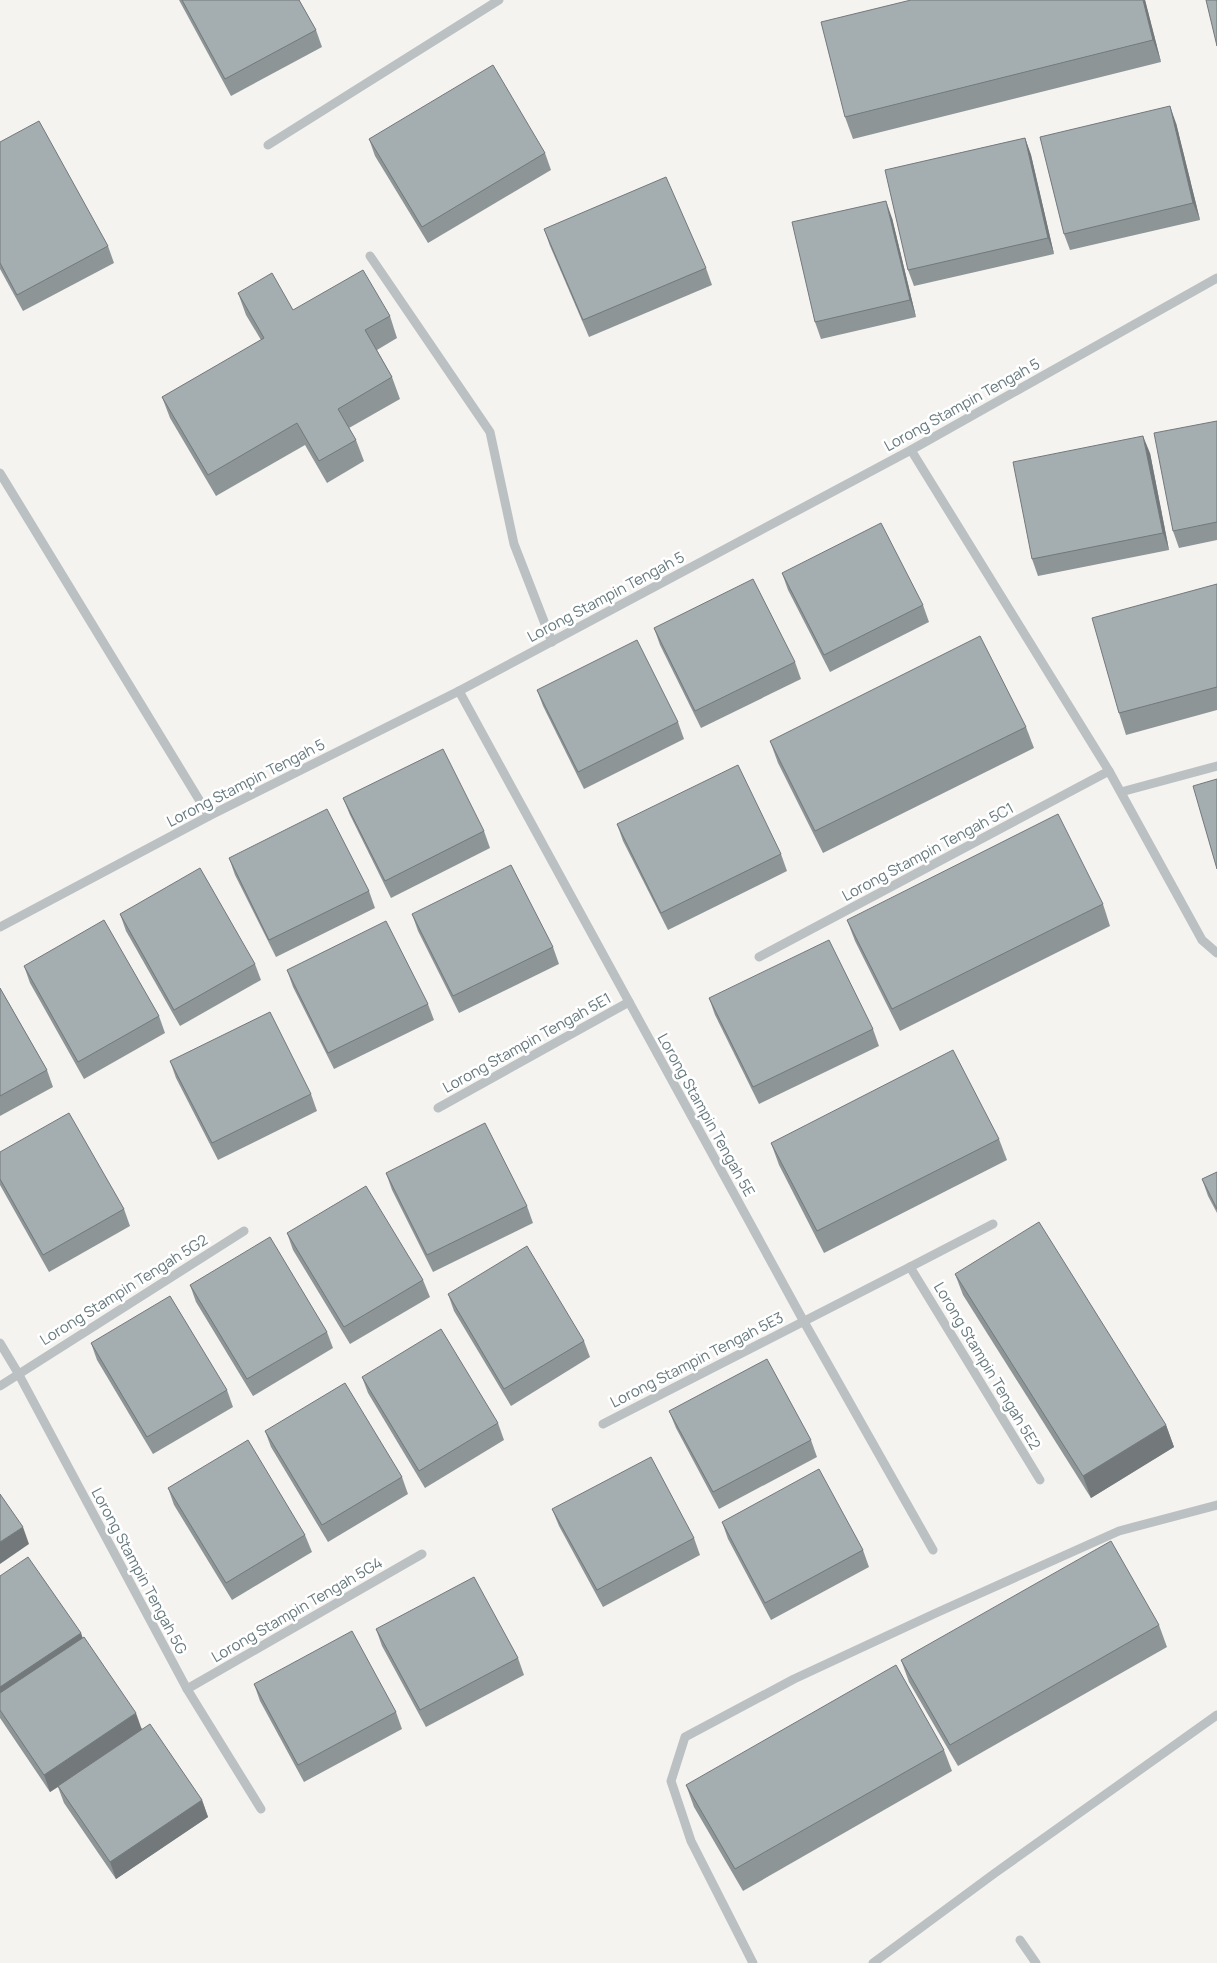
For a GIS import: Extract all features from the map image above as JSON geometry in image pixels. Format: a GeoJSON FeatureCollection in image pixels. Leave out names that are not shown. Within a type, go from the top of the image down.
{"type":"FeatureCollection","features":[{"type":"Feature","properties":{"kind":"street"},"geometry":{"type":"LineString","coordinates":[[268,145],[499,0]]}},
{"type":"Feature","properties":{"kind":"street"},"geometry":{"type":"LineString","coordinates":[[370,256],[490,432],[514,544],[552,642]]}},
{"type":"Feature","properties":{"kind":"street","name":"Lorong Stampin Tengah 5"},"geometry":{"type":"LineString","coordinates":[[0,927],[209,816],[460,691],[552,642],[911,450],[1217,278]]}},
{"type":"Feature","properties":{"kind":"street"},"geometry":{"type":"LineString","coordinates":[[911,450],[1122,792],[1202,940],[1217,953]]}},
{"type":"Feature","properties":{"kind":"street"},"geometry":{"type":"LineString","coordinates":[[0,473],[209,816]]}},
{"type":"Feature","properties":{"kind":"street","name":"Lorong Stampin Tengah 5E"},"geometry":{"type":"LineString","coordinates":[[460,691],[803,1320],[933,1550]]}},
{"type":"Feature","properties":{"kind":"street"},"geometry":{"type":"LineString","coordinates":[[1122,792],[1217,766]]}},
{"type":"Feature","properties":{"kind":"street","name":"Lorong Stampin Tengah 5C1"},"geometry":{"type":"LineString","coordinates":[[759,957],[1109,771]]}},
{"type":"Feature","properties":{"kind":"street","name":"Lorong Stampin Tengah 5E1"},"geometry":{"type":"LineString","coordinates":[[438,1108],[629,1002]]}},
{"type":"Feature","properties":{"kind":"street"},"geometry":{"type":"LineString","coordinates":[[803,1320],[993,1224]]}},
{"type":"Feature","properties":{"kind":"street","name":"Lorong Stampin Tengah 5G2"},"geometry":{"type":"LineString","coordinates":[[0,1386],[244,1231]]}},
{"type":"Feature","properties":{"kind":"street","name":"Lorong Stampin Tengah 5E2"},"geometry":{"type":"LineString","coordinates":[[910,1267],[1040,1480]]}},
{"type":"Feature","properties":{"kind":"street","name":"Lorong Stampin Tengah 5E3"},"geometry":{"type":"LineString","coordinates":[[603,1424],[803,1320]]}},
{"type":"Feature","properties":{"kind":"street","name":"Lorong Stampin Tengah 5G"},"geometry":{"type":"LineString","coordinates":[[0,1343],[18,1373],[187,1689],[261,1808]]}},
{"type":"Feature","properties":{"kind":"street"},"geometry":{"type":"LineString","coordinates":[[753,1963],[691,1841],[671,1780],[684,1737],[794,1679],[1119,1531],[1217,1505]]}},
{"type":"Feature","properties":{"kind":"street","name":"Lorong Stampin Tengah 5G4"},"geometry":{"type":"LineString","coordinates":[[187,1689],[422,1554]]}},
{"type":"Feature","properties":{"kind":"street"},"geometry":{"type":"LineString","coordinates":[[873,1963],[995,1873],[1217,1715]]}},
{"type":"Feature","properties":{"kind":"street"},"geometry":{"type":"LineString","coordinates":[[1020,1940],[1036,1963]]}},
{"type":"Feature","properties":{"kind":"building"},"geometry":{"type":"Polygon","coordinates":[[[182,0],[299,0],[316,30],[225,79],[182,0]]]}},
{"type":"Feature","properties":{"kind":"building"},"geometry":{"type":"Polygon","coordinates":[[[911,0],[1143,0],[1153,40],[845,117],[821,22],[911,0]]]}},
{"type":"Feature","properties":{"kind":"building"},"geometry":{"type":"Polygon","coordinates":[[[1206,0],[1217,0],[1217,46],[1206,0]]]}},
{"type":"Feature","properties":{"kind":"building"},"geometry":{"type":"Polygon","coordinates":[[[493,65],[545,153],[422,227],[369,139],[493,65]]]}},
{"type":"Feature","properties":{"kind":"building"},"geometry":{"type":"Polygon","coordinates":[[[1170,106],[1193,203],[1064,234],[1040,137],[1170,106]]]}},
{"type":"Feature","properties":{"kind":"building"},"geometry":{"type":"Polygon","coordinates":[[[39,121],[108,246],[17,295],[0,263],[0,142],[39,121]]]}},
{"type":"Feature","properties":{"kind":"building"},"geometry":{"type":"Polygon","coordinates":[[[1025,138],[1048,238],[908,270],[885,170],[1025,138]]]}},
{"type":"Feature","properties":{"kind":"building"},"geometry":{"type":"Polygon","coordinates":[[[666,177],[706,268],[583,320],[544,229],[666,177]]]}},
{"type":"Feature","properties":{"kind":"building"},"geometry":{"type":"Polygon","coordinates":[[[886,201],[910,300],[815,322],[792,222],[886,201]]]}},
{"type":"Feature","properties":{"kind":"building"},"geometry":{"type":"Polygon","coordinates":[[[363,270],[390,316],[365,330],[392,377],[338,409],[356,440],[319,461],[297,423],[208,475],[162,397],[264,338],[238,293],[272,273],[293,310],[363,270]]]}},
{"type":"Feature","properties":{"kind":"building"},"geometry":{"type":"Polygon","coordinates":[[[1217,421],[1217,522],[1173,531],[1154,433],[1217,421]]]}},
{"type":"Feature","properties":{"kind":"building"},"geometry":{"type":"Polygon","coordinates":[[[1143,436],[1163,533],[1032,559],[1013,462],[1143,436]]]}},
{"type":"Feature","properties":{"kind":"building"},"geometry":{"type":"Polygon","coordinates":[[[881,523],[923,605],[824,655],[782,573],[881,523]]]}},
{"type":"Feature","properties":{"kind":"building"},"geometry":{"type":"Polygon","coordinates":[[[753,579],[795,662],[695,711],[654,628],[753,579]]]}},
{"type":"Feature","properties":{"kind":"building"},"geometry":{"type":"Polygon","coordinates":[[[1217,584],[1217,687],[1119,713],[1092,618],[1217,584]]]}},
{"type":"Feature","properties":{"kind":"building"},"geometry":{"type":"Polygon","coordinates":[[[980,636],[1026,727],[815,831],[770,741],[980,636]]]}},
{"type":"Feature","properties":{"kind":"building"},"geometry":{"type":"Polygon","coordinates":[[[637,640],[678,722],[578,772],[537,690],[637,640]]]}},
{"type":"Feature","properties":{"kind":"building"},"geometry":{"type":"Polygon","coordinates":[[[443,749],[484,831],[385,881],[343,798],[443,749]]]}},
{"type":"Feature","properties":{"kind":"building"},"geometry":{"type":"Polygon","coordinates":[[[738,765],[781,854],[661,913],[617,824],[738,765]]]}},
{"type":"Feature","properties":{"kind":"building"},"geometry":{"type":"Polygon","coordinates":[[[1217,779],[1217,869],[1193,786],[1217,779]]]}},
{"type":"Feature","properties":{"kind":"building"},"geometry":{"type":"Polygon","coordinates":[[[327,809],[369,891],[269,940],[229,858],[327,809]]]}},
{"type":"Feature","properties":{"kind":"building"},"geometry":{"type":"Polygon","coordinates":[[[1058,814],[1103,904],[892,1009],[847,920],[1058,814]]]}},
{"type":"Feature","properties":{"kind":"building"},"geometry":{"type":"Polygon","coordinates":[[[511,865],[553,947],[453,996],[412,914],[511,865]]]}},
{"type":"Feature","properties":{"kind":"building"},"geometry":{"type":"Polygon","coordinates":[[[200,868],[255,964],[174,1010],[120,914],[200,868]]]}},
{"type":"Feature","properties":{"kind":"building"},"geometry":{"type":"Polygon","coordinates":[[[104,920],[159,1016],[78,1062],[24,966],[104,920]]]}},
{"type":"Feature","properties":{"kind":"building"},"geometry":{"type":"Polygon","coordinates":[[[386,921],[428,1004],[328,1053],[287,970],[386,921]]]}},
{"type":"Feature","properties":{"kind":"building"},"geometry":{"type":"Polygon","coordinates":[[[829,940],[873,1029],[753,1087],[709,998],[829,940]]]}},
{"type":"Feature","properties":{"kind":"building"},"geometry":{"type":"Polygon","coordinates":[[[0,988],[47,1070],[0,1096],[0,988]]]}},
{"type":"Feature","properties":{"kind":"building"},"geometry":{"type":"Polygon","coordinates":[[[270,1012],[311,1094],[212,1143],[170,1061],[270,1012]]]}},
{"type":"Feature","properties":{"kind":"building"},"geometry":{"type":"Polygon","coordinates":[[[953,1050],[999,1139],[817,1231],[771,1143],[953,1050]]]}},
{"type":"Feature","properties":{"kind":"building"},"geometry":{"type":"Polygon","coordinates":[[[69,1113],[124,1209],[43,1255],[0,1179],[0,1152],[69,1113]]]}},
{"type":"Feature","properties":{"kind":"building"},"geometry":{"type":"Polygon","coordinates":[[[485,1123],[527,1206],[427,1255],[386,1173],[485,1123]]]}},
{"type":"Feature","properties":{"kind":"building"},"geometry":{"type":"Polygon","coordinates":[[[1217,1172],[1217,1209],[1202,1179],[1217,1172]]]}},
{"type":"Feature","properties":{"kind":"building"},"geometry":{"type":"Polygon","coordinates":[[[366,1186],[423,1280],[344,1327],[287,1233],[366,1186]]]}},
{"type":"Feature","properties":{"kind":"building"},"geometry":{"type":"Polygon","coordinates":[[[1039,1222],[1166,1425],[1083,1476],[955,1274],[1039,1222]]]}},
{"type":"Feature","properties":{"kind":"building"},"geometry":{"type":"Polygon","coordinates":[[[270,1237],[327,1332],[247,1379],[190,1285],[270,1237]]]}},
{"type":"Feature","properties":{"kind":"building"},"geometry":{"type":"Polygon","coordinates":[[[527,1246],[584,1341],[504,1389],[448,1294],[527,1246]]]}},
{"type":"Feature","properties":{"kind":"building"},"geometry":{"type":"Polygon","coordinates":[[[170,1296],[227,1390],[147,1437],[91,1343],[170,1296]]]}},
{"type":"Feature","properties":{"kind":"building"},"geometry":{"type":"Polygon","coordinates":[[[441,1329],[498,1423],[419,1471],[362,1377],[441,1329]]]}},
{"type":"Feature","properties":{"kind":"building"},"geometry":{"type":"Polygon","coordinates":[[[767,1359],[811,1440],[713,1492],[669,1411],[767,1359]]]}},
{"type":"Feature","properties":{"kind":"building"},"geometry":{"type":"Polygon","coordinates":[[[345,1383],[402,1477],[322,1525],[265,1431],[345,1383]]]}},
{"type":"Feature","properties":{"kind":"building"},"geometry":{"type":"Polygon","coordinates":[[[248,1440],[305,1535],[226,1583],[168,1488],[248,1440]]]}},
{"type":"Feature","properties":{"kind":"building"},"geometry":{"type":"Polygon","coordinates":[[[651,1457],[694,1538],[597,1590],[552,1509],[651,1457]]]}},
{"type":"Feature","properties":{"kind":"building"},"geometry":{"type":"Polygon","coordinates":[[[819,1469],[863,1550],[765,1603],[722,1522],[819,1469]]]}},
{"type":"Feature","properties":{"kind":"building"},"geometry":{"type":"Polygon","coordinates":[[[0,1494],[23,1527],[0,1542],[0,1494]]]}},
{"type":"Feature","properties":{"kind":"building"},"geometry":{"type":"Polygon","coordinates":[[[1111,1541],[1159,1625],[950,1745],[901,1660],[1111,1541]]]}},
{"type":"Feature","properties":{"kind":"building"},"geometry":{"type":"Polygon","coordinates":[[[28,1557],[81,1633],[0,1687],[0,1576],[28,1557]]]}},
{"type":"Feature","properties":{"kind":"building"},"geometry":{"type":"Polygon","coordinates":[[[474,1577],[518,1658],[420,1710],[376,1629],[474,1577]]]}},
{"type":"Feature","properties":{"kind":"building"},"geometry":{"type":"Polygon","coordinates":[[[352,1631],[396,1712],[298,1765],[254,1684],[352,1631]]]}},
{"type":"Feature","properties":{"kind":"building"},"geometry":{"type":"Polygon","coordinates":[[[84,1637],[136,1713],[44,1775],[0,1710],[0,1693],[84,1637]]]}},
{"type":"Feature","properties":{"kind":"building"},"geometry":{"type":"Polygon","coordinates":[[[896,1665],[944,1750],[735,1869],[686,1785],[896,1665]]]}},
{"type":"Feature","properties":{"kind":"building"},"geometry":{"type":"Polygon","coordinates":[[[150,1724],[202,1800],[110,1862],[58,1786],[150,1724]]]}}]}
